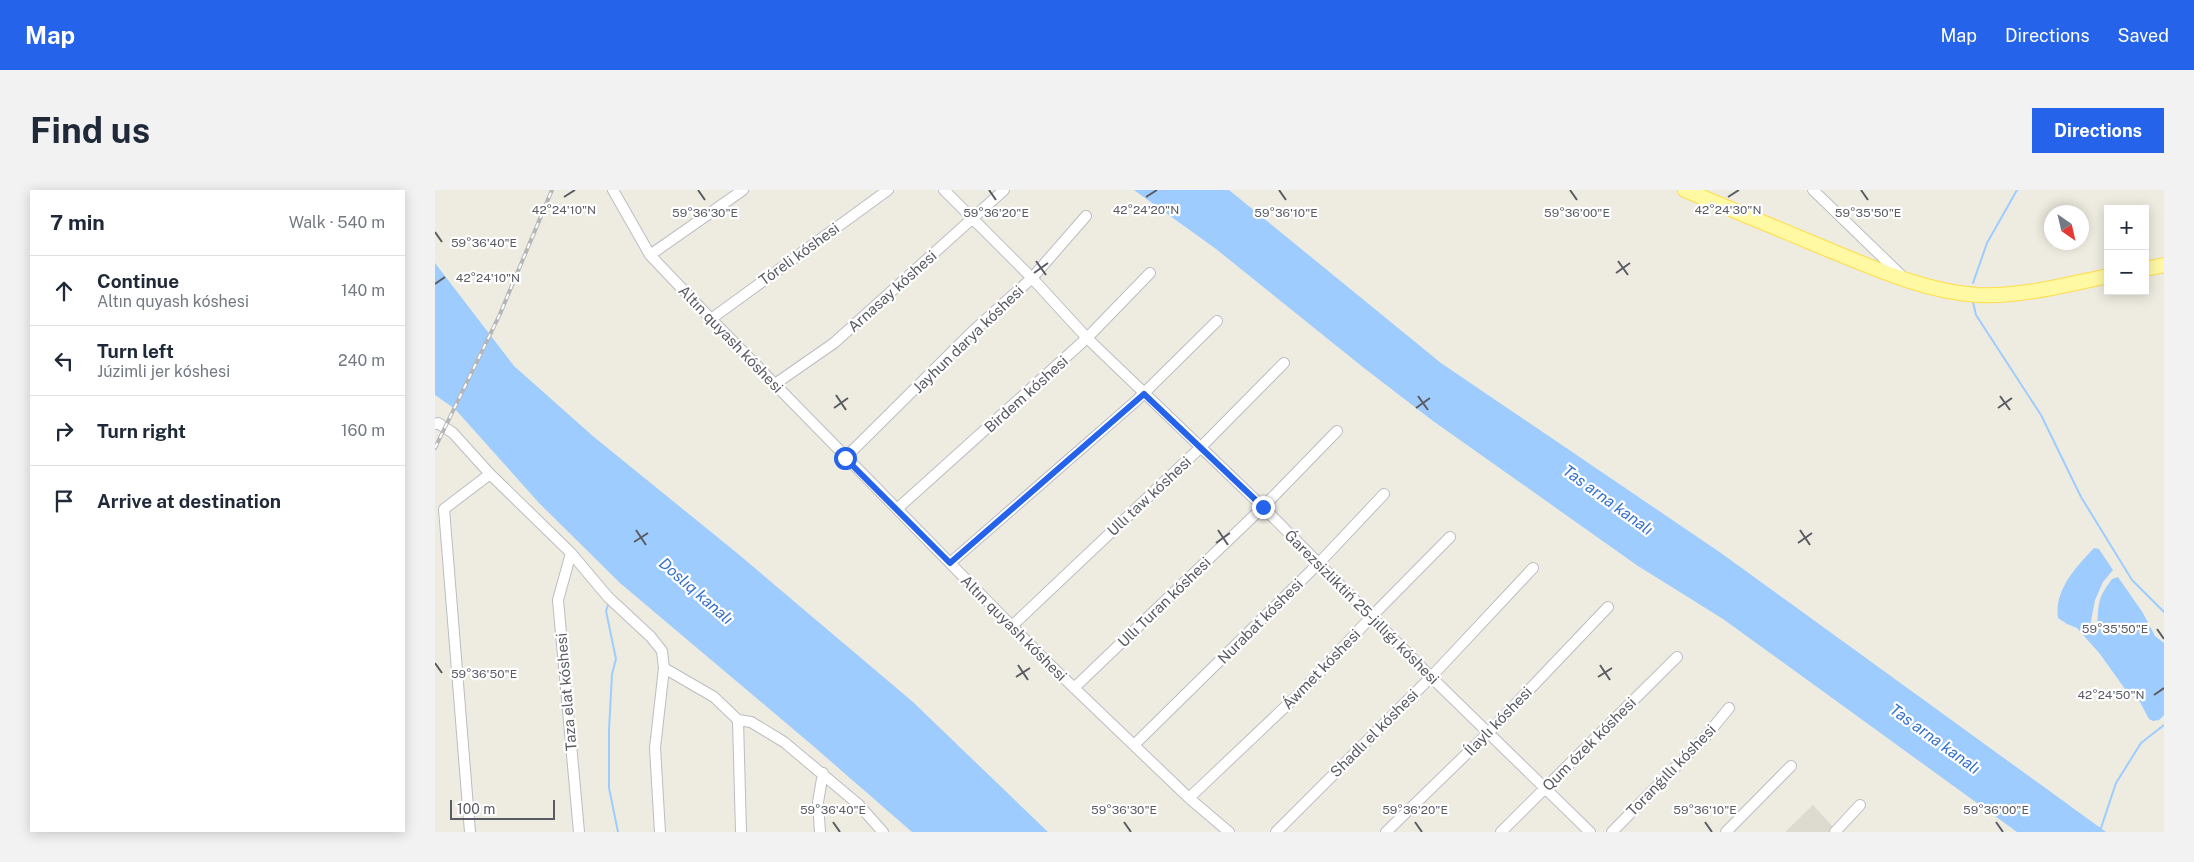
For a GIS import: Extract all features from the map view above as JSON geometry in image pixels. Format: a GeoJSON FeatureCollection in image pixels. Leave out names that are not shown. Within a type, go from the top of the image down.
{"type":"FeatureCollection","features":[{"type":"Feature","properties":{"kind":"main road"},"geometry":{"type":"LineString","coordinates":[[1685,190],[1868,266],[1906,279],[1952,291],[2007,295],[2104,277]]}},
{"type":"Feature","properties":{"kind":"main road"},"geometry":{"type":"LineString","coordinates":[[2149,268],[2164,265]]}},
{"type":"Feature","properties":{"kind":"street","name":"Altın quyash kóshesi"},"geometry":{"type":"LineString","coordinates":[[613,190],[650,254],[711,319],[845,458],[1074,688],[1189,798],[1229,832]]}},
{"type":"Feature","properties":{"kind":"street"},"geometry":{"type":"LineString","coordinates":[[650,254],[743,190]]}},
{"type":"Feature","properties":{"kind":"street","name":"Tóreli kóshesi"},"geometry":{"type":"LineString","coordinates":[[711,319],[888,190]]}},
{"type":"Feature","properties":{"kind":"street","name":"Ǵarezsizliktiń 25-jıllıǵı kóshesi"},"geometry":{"type":"LineString","coordinates":[[943,190],[1032,278],[1087,338],[1263,507],[1431,677],[1546,787],[1590,832]]}},
{"type":"Feature","properties":{"kind":"street","name":"Arnasay kóshesi"},"geometry":{"type":"LineString","coordinates":[[775,384],[834,344],[1004,190]]}},
{"type":"Feature","properties":{"kind":"street"},"geometry":{"type":"LineString","coordinates":[[1813,190],[1906,279]]}},
{"type":"Feature","properties":{"kind":"street","name":"Jayhun darya kóshesi"},"geometry":{"type":"LineString","coordinates":[[845,458],[973,330],[1032,278],[1087,216]]}},
{"type":"Feature","properties":{"kind":"street","name":"Birdem kóshesi"},"geometry":{"type":"LineString","coordinates":[[897,509],[1087,338],[1150,273]]}},
{"type":"Feature","properties":{"kind":"street"},"geometry":{"type":"LineString","coordinates":[[950,563],[1144,394],[1217,321]]}},
{"type":"Feature","properties":{"kind":"street","name":"Ullı taw kóshesi"},"geometry":{"type":"LineString","coordinates":[[1012,626],[1201,447],[1284,363]]}},
{"type":"Feature","properties":{"kind":"street"},"geometry":{"type":"LineString","coordinates":[[435,424],[438,423],[453,433],[490,474],[571,553],[608,597],[662,651],[664,668],[655,748],[660,832]]}},
{"type":"Feature","properties":{"kind":"street","name":"Ullı Turan kóshesi"},"geometry":{"type":"LineString","coordinates":[[1074,688],[1263,507],[1337,432]]}},
{"type":"Feature","properties":{"kind":"street"},"geometry":{"type":"LineString","coordinates":[[471,832],[444,508],[490,474]]}},
{"type":"Feature","properties":{"kind":"street","name":"Nurabat kóshesi"},"geometry":{"type":"LineString","coordinates":[[1134,745],[1319,562],[1384,494]]}},
{"type":"Feature","properties":{"kind":"street","name":"Áwmet kóshesi"},"geometry":{"type":"LineString","coordinates":[[1189,798],[1305,688],[1372,616],[1450,537]]}},
{"type":"Feature","properties":{"kind":"street","name":"Taza elat kóshesi"},"geometry":{"type":"LineString","coordinates":[[571,553],[558,600],[579,832]]}},
{"type":"Feature","properties":{"kind":"street","name":"Shadlı el kóshesi"},"geometry":{"type":"LineString","coordinates":[[1276,832],[1431,677],[1533,568]]}},
{"type":"Feature","properties":{"kind":"street","name":"Ílaylı kóshesi"},"geometry":{"type":"LineString","coordinates":[[1386,832],[1488,733],[1608,607]]}},
{"type":"Feature","properties":{"kind":"street","name":"Qum ózek kóshesi"},"geometry":{"type":"LineString","coordinates":[[1501,832],[1677,657]]}},
{"type":"Feature","properties":{"kind":"street"},"geometry":{"type":"LineString","coordinates":[[664,668],[714,697],[738,720],[751,722],[784,742],[858,804],[883,832]]}},
{"type":"Feature","properties":{"kind":"street","name":"Toranǵıllı kóshesi"},"geometry":{"type":"LineString","coordinates":[[1612,832],[1706,736],[1729,708]]}},
{"type":"Feature","properties":{"kind":"street"},"geometry":{"type":"LineString","coordinates":[[738,720],[741,832]]}},
{"type":"Feature","properties":{"kind":"street"},"geometry":{"type":"LineString","coordinates":[[1725,832],[1791,766]]}},
{"type":"Feature","properties":{"kind":"street"},"geometry":{"type":"LineString","coordinates":[[820,832],[818,802],[823,773]]}},
{"type":"Feature","properties":{"kind":"street"},"geometry":{"type":"LineString","coordinates":[[1835,832],[1860,805]]}},
{"type":"Feature","properties":{"kind":"shaded area"},"geometry":{"type":"Polygon","coordinates":[[[1813,805],[1834,828],[1830,832],[1785,832],[1813,805]]]}},
{"type":"Feature","properties":{"kind":"water","name":"Tas arna kanalı"},"geometry":{"type":"Polygon","coordinates":[[[1134,190],[1229,190],[1441,363],[1721,553],[2106,832],[2017,832],[1723,619],[1638,566],[1433,421],[1216,249],[1134,190]]]}},
{"type":"Feature","properties":{"kind":"water","name":"Doslıq kanalı"},"geometry":{"type":"Polygon","coordinates":[[[435,263],[514,366],[594,437],[737,553],[913,702],[1048,832],[912,832],[620,583],[539,503],[455,409],[435,395],[435,263]]]}},
{"type":"Feature","properties":{"kind":"water"},"geometry":{"type":"Polygon","coordinates":[[[2094,548],[2099,549],[2113,570],[2103,582],[2095,600],[2089,632],[2092,635],[2096,629],[2102,594],[2112,579],[2118,577],[2143,613],[2155,636],[2164,643],[2164,715],[2159,720],[2153,721],[2149,719],[2140,702],[2125,689],[2100,654],[2077,628],[2058,618],[2059,598],[2063,589],[2080,563],[2094,548]]]}},
{"type":"Feature","properties":{"kind":"waterway"},"geometry":{"type":"LineString","coordinates":[[1973,283],[1987,243],[2017,190]]}},
{"type":"Feature","properties":{"kind":"waterway"},"geometry":{"type":"LineString","coordinates":[[1973,302],[1976,315],[2041,415],[2081,497],[2132,580],[2164,612]]}},
{"type":"Feature","properties":{"kind":"waterway"},"geometry":{"type":"LineString","coordinates":[[609,602],[606,611],[616,659],[612,674],[609,730],[609,788],[618,832]]}},
{"type":"Feature","properties":{"kind":"waterway"},"geometry":{"type":"LineString","coordinates":[[2101,828],[2116,783],[2141,743],[2164,725]]}},
{"type":"Feature","properties":{"kind":"railway"},"geometry":{"type":"LineString","coordinates":[[435,448],[500,314],[552,190]]}},
{"type":"Feature","properties":{"kind":"route"},"geometry":{"type":"LineString","coordinates":[[845,458],[950,563],[1144,394],[1263,507]]}}]}
